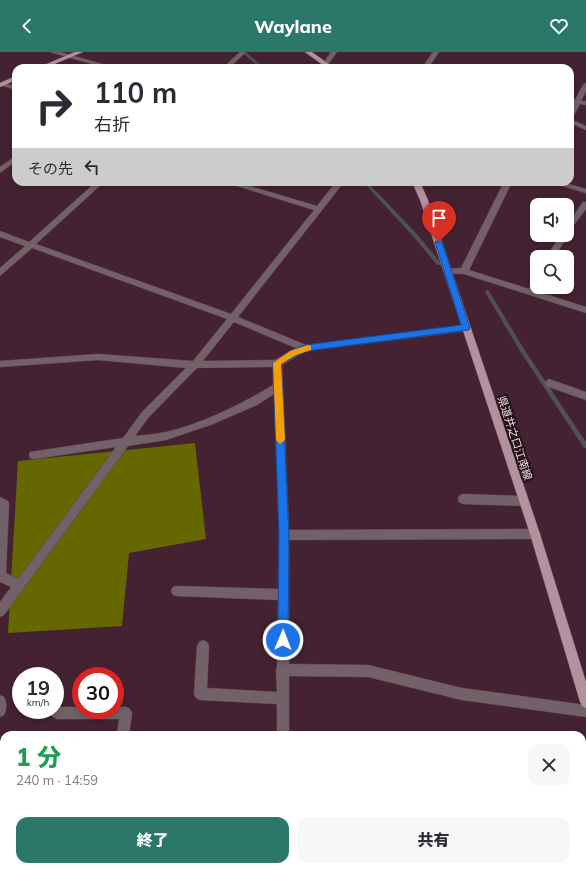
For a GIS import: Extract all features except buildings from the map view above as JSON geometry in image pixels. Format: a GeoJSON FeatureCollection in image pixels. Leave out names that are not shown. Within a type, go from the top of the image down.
{"type":"FeatureCollection","features":[{"type":"Feature","properties":{"kind":"main road"},"geometry":{"type":"LineString","coordinates":[[50,64],[80,52]]}},
{"type":"Feature","properties":{"kind":"main road"},"geometry":{"type":"LineString","coordinates":[[308,52],[325,64]]}},
{"type":"Feature","properties":{"kind":"main road"},"geometry":{"type":"LineString","coordinates":[[1,84],[12,80]]}},
{"type":"Feature","properties":{"kind":"main road","name":"県道井之口江南線"},"geometry":{"type":"LineString","coordinates":[[417,186],[448,271],[535,534],[586,702]]}},
{"type":"Feature","properties":{"kind":"street"},"geometry":{"type":"LineString","coordinates":[[53,52],[97,64]]}},
{"type":"Feature","properties":{"kind":"street"},"geometry":{"type":"LineString","coordinates":[[230,64],[243,52]]}},
{"type":"Feature","properties":{"kind":"street"},"geometry":{"type":"LineString","coordinates":[[329,64],[334,52]]}},
{"type":"Feature","properties":{"kind":"street"},"geometry":{"type":"LineString","coordinates":[[428,64],[436,52]]}},
{"type":"Feature","properties":{"kind":"street"},"geometry":{"type":"LineString","coordinates":[[1,84],[12,87]]}},
{"type":"Feature","properties":{"kind":"street"},"geometry":{"type":"LineString","coordinates":[[574,110],[586,85]]}},
{"type":"Feature","properties":{"kind":"street"},"geometry":{"type":"LineString","coordinates":[[574,102],[586,104]]}},
{"type":"Feature","properties":{"kind":"street"},"geometry":{"type":"LineString","coordinates":[[574,123],[586,128]]}},
{"type":"Feature","properties":{"kind":"street"},"geometry":{"type":"LineString","coordinates":[[0,171],[12,161]]}},
{"type":"Feature","properties":{"kind":"street"},"geometry":{"type":"LineString","coordinates":[[0,273],[96,186]]}},
{"type":"Feature","properties":{"kind":"street"},"geometry":{"type":"LineString","coordinates":[[241,186],[318,209]]}},
{"type":"Feature","properties":{"kind":"street"},"geometry":{"type":"LineString","coordinates":[[0,611],[126,442],[144,415],[195,364],[337,186]]}},
{"type":"Feature","properties":{"kind":"street"},"geometry":{"type":"LineString","coordinates":[[464,271],[506,186]]}},
{"type":"Feature","properties":{"kind":"street"},"geometry":{"type":"LineString","coordinates":[[568,186],[586,191]]}},
{"type":"Feature","properties":{"kind":"street"},"geometry":{"type":"LineString","coordinates":[[574,221],[586,204]]}},
{"type":"Feature","properties":{"kind":"street"},"geometry":{"type":"LineString","coordinates":[[0,234],[232,318],[305,348]]}},
{"type":"Feature","properties":{"kind":"street"},"geometry":{"type":"LineString","coordinates":[[448,271],[464,271],[530,293]]}},
{"type":"Feature","properties":{"kind":"street"},"geometry":{"type":"LineString","coordinates":[[534,294],[586,310]]}},
{"type":"Feature","properties":{"kind":"street"},"geometry":{"type":"LineString","coordinates":[[0,364],[98,357],[195,364],[277,363],[293,353],[305,348],[466,328]]}},
{"type":"Feature","properties":{"kind":"street"},"geometry":{"type":"LineString","coordinates":[[277,363],[284,535],[282,670],[283,731]]}},
{"type":"Feature","properties":{"kind":"street"},"geometry":{"type":"LineString","coordinates":[[549,383],[586,396]]}},
{"type":"Feature","properties":{"kind":"street"},"geometry":{"type":"LineString","coordinates":[[34,455],[166,436],[210,421],[254,402],[278,386]]}},
{"type":"Feature","properties":{"kind":"street"},"geometry":{"type":"LineString","coordinates":[[463,500],[523,500]]}},
{"type":"Feature","properties":{"kind":"street"},"geometry":{"type":"LineString","coordinates":[[0,502],[4,504],[0,575],[19,585]]}},
{"type":"Feature","properties":{"kind":"street"},"geometry":{"type":"LineString","coordinates":[[284,535],[535,534]]}},
{"type":"Feature","properties":{"kind":"street"},"geometry":{"type":"LineString","coordinates":[[177,591],[284,595]]}},
{"type":"Feature","properties":{"kind":"street"},"geometry":{"type":"LineString","coordinates":[[203,646],[200,694],[282,698]]}},
{"type":"Feature","properties":{"kind":"street"},"geometry":{"type":"LineString","coordinates":[[282,670],[368,671],[462,694],[586,711]]}},
{"type":"Feature","properties":{"kind":"street"},"geometry":{"type":"LineString","coordinates":[[0,701],[0,711]]}},
{"type":"Feature","properties":{"kind":"street"},"geometry":{"type":"LineString","coordinates":[[64,714],[126,713],[124,731]]}},
{"type":"Feature","properties":{"kind":"shaded area"},"geometry":{"type":"Polygon","coordinates":[[[195,443],[206,539],[129,553],[122,626],[8,633],[18,461],[195,443]]]}},
{"type":"Feature","properties":{"kind":"waterway"},"geometry":{"type":"LineString","coordinates":[[244,52],[258,64]]}},
{"type":"Feature","properties":{"kind":"waterway"},"geometry":{"type":"LineString","coordinates":[[369,186],[414,234],[439,264]]}},
{"type":"Feature","properties":{"kind":"waterway"},"geometry":{"type":"LineString","coordinates":[[487,292],[522,350],[586,446]]}},
{"type":"Feature","properties":{"kind":"slow traffic"},"geometry":{"type":"LineString","coordinates":[[280,440],[277,363],[293,353],[308,348]]}},
{"type":"Feature","properties":{"kind":"route"},"geometry":{"type":"LineString","coordinates":[[283,640],[284,535],[277,363],[293,353],[305,348],[466,328],[439,242]]}}]}
